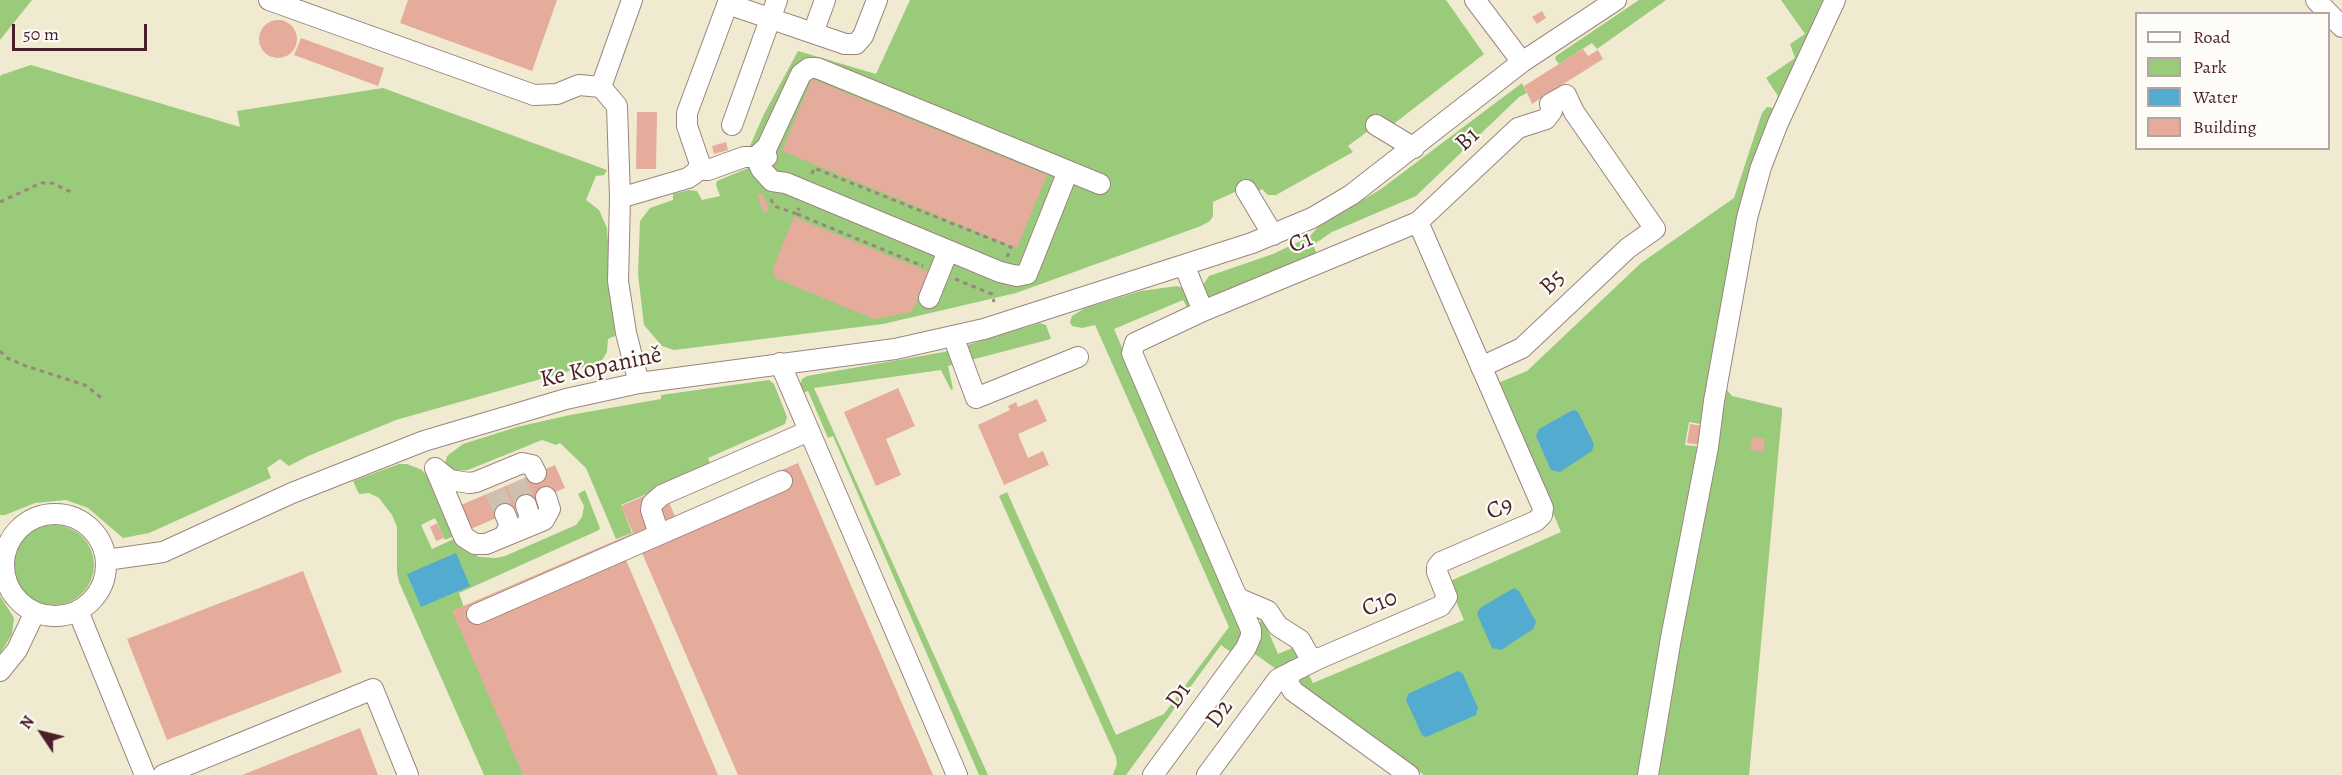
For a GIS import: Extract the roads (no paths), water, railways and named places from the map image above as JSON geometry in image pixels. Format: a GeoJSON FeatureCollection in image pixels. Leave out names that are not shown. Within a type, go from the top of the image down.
{"type":"FeatureCollection","features":[{"type":"Feature","properties":{"kind":"street"},"geometry":{"type":"LineString","coordinates":[[269,0],[534,95],[556,94],[579,86],[601,87],[617,105],[620,198],[618,280],[626,333],[639,383]]}},
{"type":"Feature","properties":{"kind":"street"},"geometry":{"type":"LineString","coordinates":[[601,87],[633,0]]}},
{"type":"Feature","properties":{"kind":"street"},"geometry":{"type":"LineString","coordinates":[[813,33],[825,0]]}},
{"type":"Feature","properties":{"kind":"street"},"geometry":{"type":"LineString","coordinates":[[697,171],[699,160],[687,126],[687,113],[728,2],[774,9],[813,33],[845,44],[856,44],[863,36],[877,0]]}},
{"type":"Feature","properties":{"kind":"street"},"geometry":{"type":"LineString","coordinates":[[1475,0],[1522,62]]}},
{"type":"Feature","properties":{"kind":"street","name":"Ke Kopanině"},"geometry":{"type":"LineString","coordinates":[[106,560],[147,556],[179,547],[292,493],[424,441],[566,399],[639,383],[896,349],[984,330],[1273,235],[1333,207],[1375,179],[1522,62],[1616,0]]}},
{"type":"Feature","properties":{"kind":"street"},"geometry":{"type":"LineString","coordinates":[[1648,775],[1671,638],[1708,447],[1735,277],[1752,198],[1778,123],[1835,0]]}},
{"type":"Feature","properties":{"kind":"street"},"geometry":{"type":"LineString","coordinates":[[2316,0],[2328,12]]}},
{"type":"Feature","properties":{"kind":"street"},"geometry":{"type":"LineString","coordinates":[[732,125],[774,9]]}},
{"type":"Feature","properties":{"kind":"street"},"geometry":{"type":"LineString","coordinates":[[2330,15],[2342,27]]}},
{"type":"Feature","properties":{"kind":"street"},"geometry":{"type":"LineString","coordinates":[[620,198],[688,178],[697,171],[708,170],[744,157],[756,157],[767,147],[801,74],[809,68],[817,68],[1100,184]]}},
{"type":"Feature","properties":{"kind":"street","name":"B1"},"geometry":{"type":"LineString","coordinates":[[1418,222],[1518,128],[1546,119],[1558,100],[1574,112],[1655,229]]}},
{"type":"Feature","properties":{"kind":"street"},"geometry":{"type":"LineString","coordinates":[[1376,125],[1414,148]]}},
{"type":"Feature","properties":{"kind":"street"},"geometry":{"type":"LineString","coordinates":[[756,157],[761,169],[772,181],[786,183],[1000,272],[1017,276],[1027,274],[1068,171]]}},
{"type":"Feature","properties":{"kind":"street"},"geometry":{"type":"LineString","coordinates":[[1246,190],[1273,235]]}},
{"type":"Feature","properties":{"kind":"street"},"geometry":{"type":"LineString","coordinates":[[1418,222],[1481,366]]}},
{"type":"Feature","properties":{"kind":"street","name":"C1"},"geometry":{"type":"LineString","coordinates":[[1237,596],[1131,350],[1138,340],[1203,311],[1418,222]]}},
{"type":"Feature","properties":{"kind":"street","name":"B5"},"geometry":{"type":"LineString","coordinates":[[1481,366],[1522,348],[1628,248],[1655,229]]}},
{"type":"Feature","properties":{"kind":"street"},"geometry":{"type":"LineString","coordinates":[[929,298],[948,251]]}},
{"type":"Feature","properties":{"kind":"street"},"geometry":{"type":"LineString","coordinates":[[1184,265],[1203,311]]}},
{"type":"Feature","properties":{"kind":"street"},"geometry":{"type":"LineString","coordinates":[[953,336],[976,398],[1078,357]]}},
{"type":"Feature","properties":{"kind":"street"},"geometry":{"type":"LineString","coordinates":[[780,363],[957,775]]}},
{"type":"Feature","properties":{"kind":"street","name":"C9"},"geometry":{"type":"LineString","coordinates":[[1442,562],[1536,521],[1542,515],[1543,507],[1481,366]]}},
{"type":"Feature","properties":{"kind":"street"},"geometry":{"type":"LineString","coordinates":[[659,534],[651,515],[652,504],[657,499],[809,431]]}},
{"type":"Feature","properties":{"kind":"street"},"geometry":{"type":"LineString","coordinates":[[424,441],[464,537],[475,544],[481,545],[544,520],[550,509],[546,496]]}},
{"type":"Feature","properties":{"kind":"street"},"geometry":{"type":"LineString","coordinates":[[435,468],[450,480],[469,483],[498,481],[524,463],[532,465],[536,473]]}},
{"type":"Feature","properties":{"kind":"street"},"geometry":{"type":"LineString","coordinates":[[477,614],[782,481]]}},
{"type":"Feature","properties":{"kind":"street"},"geometry":{"type":"LineString","coordinates":[[524,528],[530,518],[526,505]]}},
{"type":"Feature","properties":{"kind":"street"},"geometry":{"type":"LineString","coordinates":[[503,537],[510,526],[506,514]]}},
{"type":"Feature","properties":{"kind":"street"},"geometry":{"type":"LineString","coordinates":[[45,515],[64,515],[89,527],[100,542],[106,560],[105,578],[98,593],[78,611],[53,616],[35,612],[19,601],[8,584],[4,564],[5,541],[28,522],[45,515]]}},
{"type":"Feature","properties":{"kind":"street","name":"C10"},"geometry":{"type":"LineString","coordinates":[[1275,682],[1318,659],[1441,606],[1447,597],[1437,572],[1437,567],[1442,562]]}},
{"type":"Feature","properties":{"kind":"street"},"geometry":{"type":"LineString","coordinates":[[1237,596],[1268,611],[1278,626],[1300,640],[1309,656],[1318,659]]}},
{"type":"Feature","properties":{"kind":"street","name":"D1"},"geometry":{"type":"LineString","coordinates":[[1154,775],[1246,648],[1251,630],[1237,596]]}},
{"type":"Feature","properties":{"kind":"street"},"geometry":{"type":"LineString","coordinates":[[78,611],[145,775]]}},
{"type":"Feature","properties":{"kind":"street"},"geometry":{"type":"LineString","coordinates":[[0,671],[17,650],[35,612]]}},
{"type":"Feature","properties":{"kind":"street"},"geometry":{"type":"LineString","coordinates":[[1293,671],[1287,681],[1293,691],[1408,775]]}},
{"type":"Feature","properties":{"kind":"street","name":"D2"},"geometry":{"type":"LineString","coordinates":[[1207,775],[1275,682]]}},
{"type":"Feature","properties":{"kind":"street"},"geometry":{"type":"LineString","coordinates":[[163,775],[373,689],[408,775]]}},
{"type":"Feature","properties":{"kind":"water"},"geometry":{"type":"Polygon","coordinates":[[[1573,410],[1578,412],[1594,444],[1592,451],[1560,472],[1551,470],[1536,436],[1539,429],[1573,410]]]}},
{"type":"Feature","properties":{"kind":"water"},"geometry":{"type":"Polygon","coordinates":[[[456,553],[470,586],[421,607],[407,574],[456,553]]]}},
{"type":"Feature","properties":{"kind":"water"},"geometry":{"type":"Polygon","coordinates":[[[1514,588],[1519,591],[1536,622],[1533,629],[1501,650],[1492,648],[1477,614],[1480,608],[1514,588]]]}},
{"type":"Feature","properties":{"kind":"water"},"geometry":{"type":"Polygon","coordinates":[[[1458,671],[1463,674],[1478,708],[1476,715],[1426,737],[1422,735],[1406,700],[1408,694],[1458,671]]]}},
{"type":"Feature","properties":{"kind":"tunnel"},"geometry":{"type":"LineString","coordinates":[[516,482],[526,505]]}},
{"type":"Feature","properties":{"kind":"tunnel"},"geometry":{"type":"LineString","coordinates":[[495,491],[505,514]]}}]}
